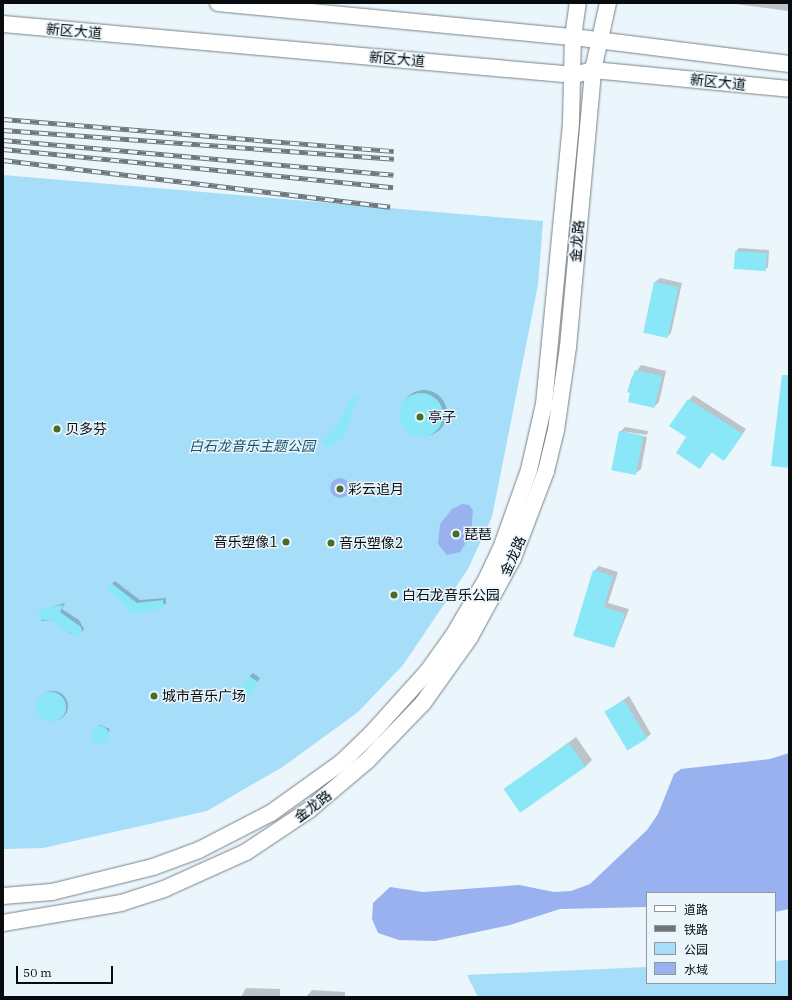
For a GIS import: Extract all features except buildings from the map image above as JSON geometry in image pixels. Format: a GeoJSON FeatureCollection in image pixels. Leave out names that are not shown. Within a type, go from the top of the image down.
{"type":"FeatureCollection","features":[{"type":"Feature","properties":{"kind":"main road","name":"新区大道"},"geometry":{"type":"LineString","coordinates":[[218,3],[573,37],[598,42],[789,64]]}},
{"type":"Feature","properties":{"kind":"main road","name":"金龙路"},"geometry":{"type":"LineString","coordinates":[[3,896],[52,892],[146,869],[199,850],[270,813],[342,762],[371,734],[428,671],[453,636],[503,542],[538,436],[552,350],[575,76],[573,37],[578,3]]}},
{"type":"Feature","properties":{"kind":"main road","name":"金龙路"},"geometry":{"type":"LineString","coordinates":[[3,923],[121,903],[164,889],[246,852],[309,810],[367,761],[423,702],[454,660],[514,558],[546,471],[556,430],[568,347],[593,70],[598,42],[608,3]]}},
{"type":"Feature","properties":{"kind":"main road","name":"新区大道"},"geometry":{"type":"LineString","coordinates":[[3,24],[575,76],[593,70],[789,89]]}},
{"type":"Feature","properties":{"kind":"green space","name":"白石龙音乐主题公园"},"geometry":{"type":"Polygon","coordinates":[[[3,175],[543,221],[538,285],[492,517],[468,569],[403,665],[358,712],[284,766],[207,811],[43,848],[3,849],[3,175]]]}},
{"type":"Feature","properties":{"kind":"green space"},"geometry":{"type":"Polygon","coordinates":[[[789,960],[789,997],[478,997],[467,975],[646,967],[646,984],[776,984],[776,961],[789,960]]]}},
{"type":"Feature","properties":{"kind":"water"},"geometry":{"type":"Polygon","coordinates":[[[340,478],[347,481],[350,488],[347,495],[340,498],[333,495],[330,488],[333,481],[340,478]]]}},
{"type":"Feature","properties":{"kind":"water"},"geometry":{"type":"Polygon","coordinates":[[[462,504],[469,505],[473,510],[471,535],[460,552],[447,555],[438,544],[440,524],[452,509],[462,504]]]}},
{"type":"Feature","properties":{"kind":"water"},"geometry":{"type":"Polygon","coordinates":[[[789,753],[789,909],[776,912],[776,892],[646,892],[646,907],[560,909],[510,925],[435,941],[399,940],[378,933],[372,919],[373,903],[390,887],[423,892],[519,885],[554,892],[571,891],[590,884],[647,830],[658,814],[674,774],[681,769],[770,759],[789,753]]]}},
{"type":"Feature","properties":{"kind":"railway"},"geometry":{"type":"LineString","coordinates":[[3,119],[394,151]]}},
{"type":"Feature","properties":{"kind":"railway"},"geometry":{"type":"LineString","coordinates":[[3,130],[394,159]]}},
{"type":"Feature","properties":{"kind":"railway"},"geometry":{"type":"LineString","coordinates":[[3,140],[393,175]]}},
{"type":"Feature","properties":{"kind":"railway"},"geometry":{"type":"LineString","coordinates":[[3,149],[393,187]]}},
{"type":"Feature","properties":{"kind":"railway"},"geometry":{"type":"LineString","coordinates":[[3,160],[390,207]]}},
{"type":"Feature","properties":{"kind":"place","name":"亭子"},"geometry":{"type":"Point","coordinates":[420,417]}},
{"type":"Feature","properties":{"kind":"place","name":"贝多芬"},"geometry":{"type":"Point","coordinates":[57,429]}},
{"type":"Feature","properties":{"kind":"place","name":"彩云追月"},"geometry":{"type":"Point","coordinates":[340,489]}},
{"type":"Feature","properties":{"kind":"place","name":"琵琶"},"geometry":{"type":"Point","coordinates":[456,534]}},
{"type":"Feature","properties":{"kind":"place","name":"音乐塑像1"},"geometry":{"type":"Point","coordinates":[286,542]}},
{"type":"Feature","properties":{"kind":"place","name":"音乐塑像2"},"geometry":{"type":"Point","coordinates":[331,543]}},
{"type":"Feature","properties":{"kind":"place","name":"白石龙音乐公园"},"geometry":{"type":"Point","coordinates":[394,595]}},
{"type":"Feature","properties":{"kind":"place","name":"城市音乐广场"},"geometry":{"type":"Point","coordinates":[154,696]}}]}
